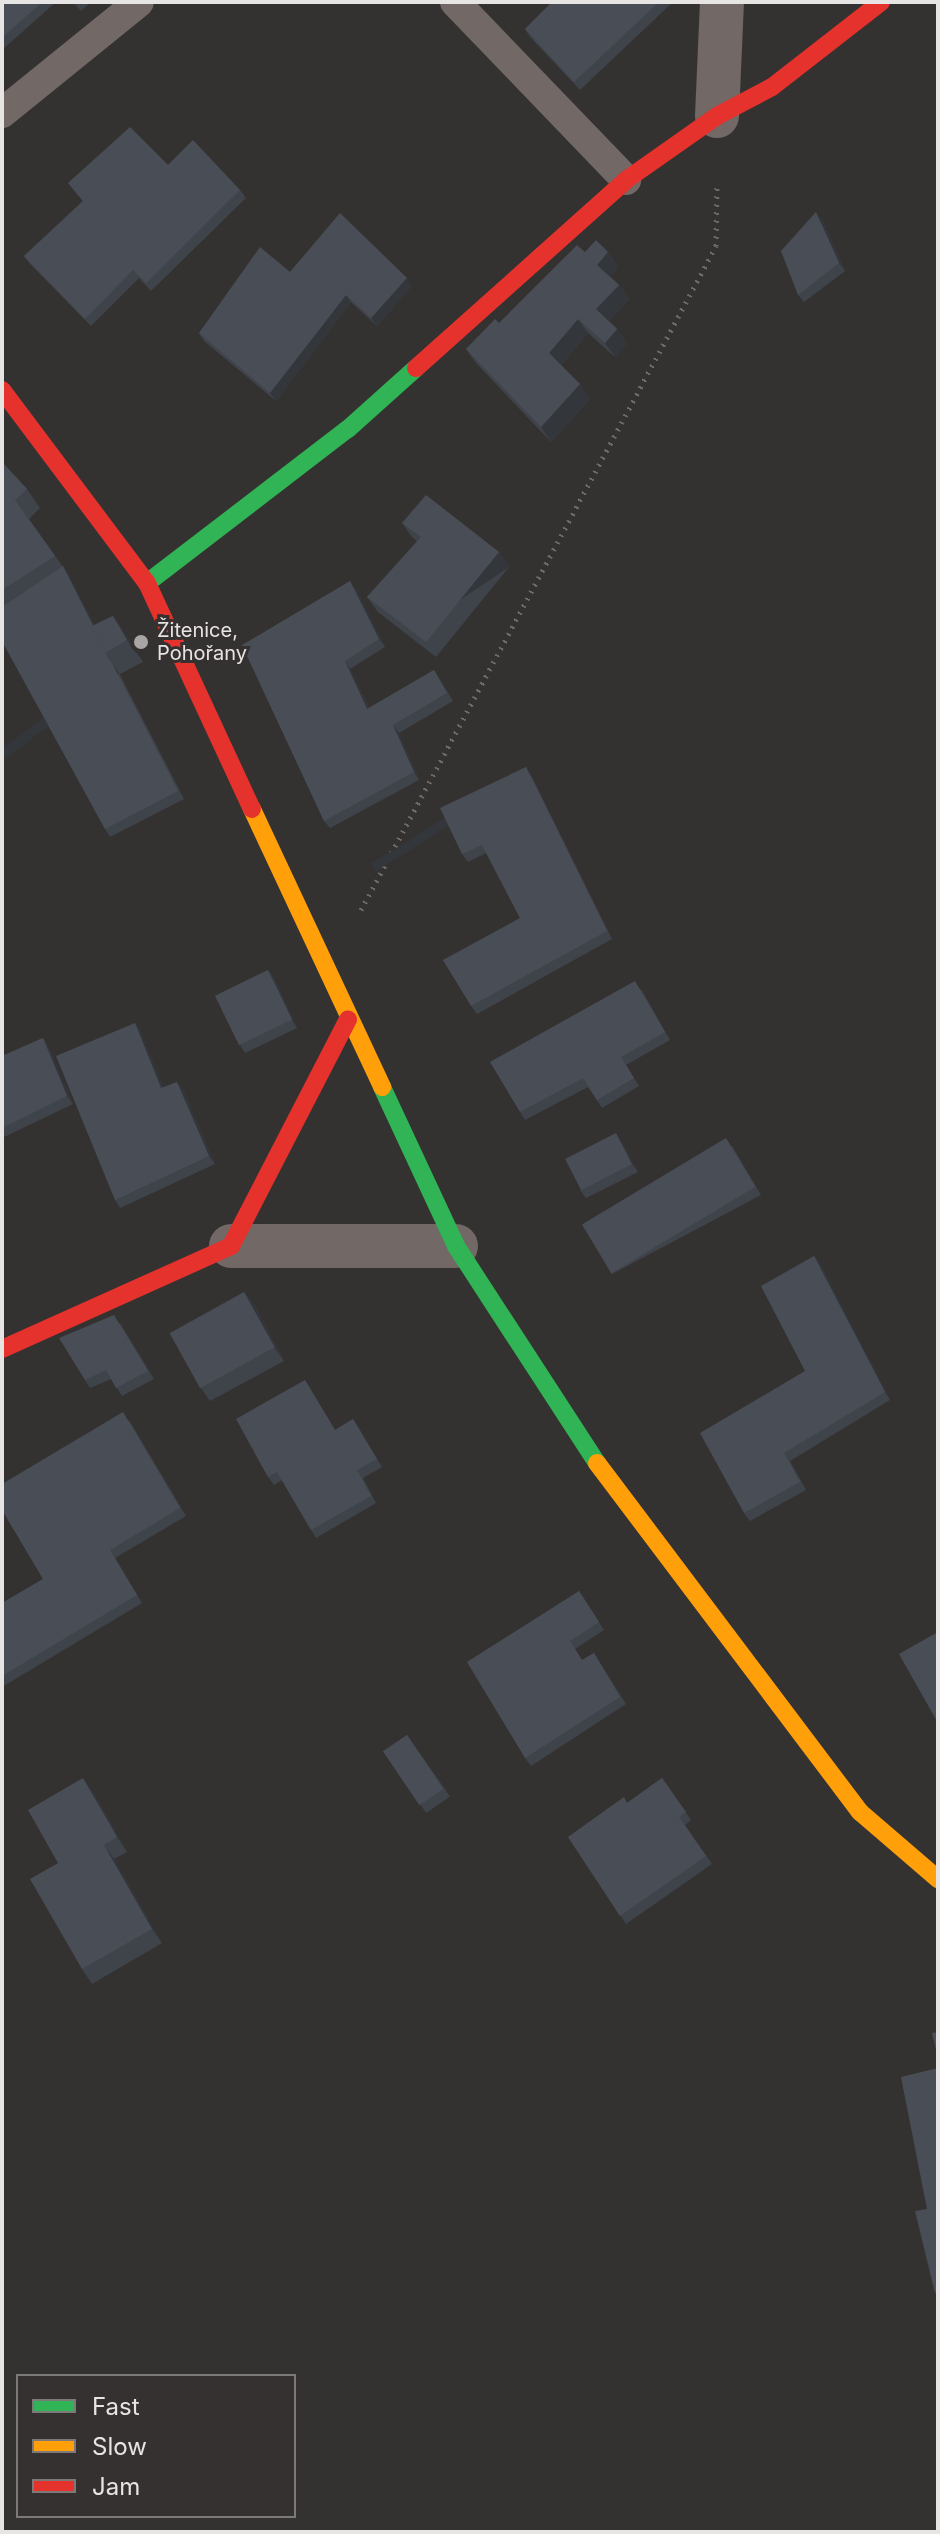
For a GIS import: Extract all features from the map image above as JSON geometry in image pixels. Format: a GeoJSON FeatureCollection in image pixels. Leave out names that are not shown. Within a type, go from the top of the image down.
{"type":"FeatureCollection","features":[{"type":"Feature","properties":{"kind":"street"},"geometry":{"type":"LineString","coordinates":[[717,116],[722,2]]}},
{"type":"Feature","properties":{"kind":"street"},"geometry":{"type":"LineString","coordinates":[[147,583],[348,429],[626,180],[717,116],[772,87],[881,2]]}},
{"type":"Feature","properties":{"kind":"street"},"geometry":{"type":"LineString","coordinates":[[2,390],[147,583],[456,1246],[582,1443],[860,1812],[938,1879]]}},
{"type":"Feature","properties":{"kind":"street"},"geometry":{"type":"LineString","coordinates":[[231,1246],[348,1019]]}},
{"type":"Feature","properties":{"kind":"street"},"geometry":{"type":"LineString","coordinates":[[2,1349],[231,1246],[456,1246]]}},
{"type":"Feature","properties":{"kind":"lane"},"geometry":{"type":"LineString","coordinates":[[2,113],[139,2]]}},
{"type":"Feature","properties":{"kind":"lane"},"geometry":{"type":"LineString","coordinates":[[455,2],[626,180]]}},
{"type":"Feature","properties":{"kind":"path"},"geometry":{"type":"LineString","coordinates":[[327,974],[716,246],[717,116]]}},
{"type":"Feature","properties":{"kind":"building"},"geometry":{"type":"Polygon","coordinates":[[[2,2],[42,2],[2,38],[2,2]]]}},
{"type":"Feature","properties":{"kind":"building"},"geometry":{"type":"Polygon","coordinates":[[[552,2],[659,2],[574,82],[525,29],[552,2]]]}},
{"type":"Feature","properties":{"kind":"building"},"geometry":{"type":"Polygon","coordinates":[[[130,127],[168,165],[193,140],[240,190],[146,283],[133,270],[85,319],[24,256],[83,201],[68,183],[130,127]]]}},
{"type":"Feature","properties":{"kind":"building"},"geometry":{"type":"Polygon","coordinates":[[[816,212],[839,263],[798,295],[781,251],[816,212]]]}},
{"type":"Feature","properties":{"kind":"building"},"geometry":{"type":"Polygon","coordinates":[[[340,213],[407,278],[371,318],[346,295],[270,393],[199,333],[260,247],[290,272],[340,213]]]}},
{"type":"Feature","properties":{"kind":"building"},"geometry":{"type":"Polygon","coordinates":[[[596,240],[608,252],[597,265],[619,285],[596,309],[617,329],[605,343],[578,319],[549,353],[580,384],[541,427],[466,349],[495,319],[499,323],[577,245],[585,252],[596,240]]]}},
{"type":"Feature","properties":{"kind":"building"},"geometry":{"type":"Polygon","coordinates":[[[2,462],[27,489],[15,500],[55,556],[2,590],[2,462]]]}},
{"type":"Feature","properties":{"kind":"building"},"geometry":{"type":"Polygon","coordinates":[[[426,495],[499,552],[426,642],[367,597],[421,537],[402,523],[426,495]]]}},
{"type":"Feature","properties":{"kind":"building"},"geometry":{"type":"Polygon","coordinates":[[[63,566],[178,791],[105,829],[2,641],[2,607],[63,566]]]}},
{"type":"Feature","properties":{"kind":"building"},"geometry":{"type":"Polygon","coordinates":[[[350,581],[379,639],[345,661],[367,709],[434,670],[447,693],[393,725],[414,772],[324,821],[242,645],[350,581]]]}},
{"type":"Feature","properties":{"kind":"building"},"geometry":{"type":"Polygon","coordinates":[[[113,616],[127,640],[105,653],[92,626],[113,616]]]}},
{"type":"Feature","properties":{"kind":"building"},"geometry":{"type":"Polygon","coordinates":[[[526,767],[607,931],[471,1006],[443,960],[520,918],[482,845],[462,854],[440,808],[526,767]]]}},
{"type":"Feature","properties":{"kind":"building"},"geometry":{"type":"Polygon","coordinates":[[[268,970],[292,1019],[239,1045],[215,996],[268,970]]]}},
{"type":"Feature","properties":{"kind":"building"},"geometry":{"type":"Polygon","coordinates":[[[635,981],[665,1032],[621,1057],[634,1078],[597,1100],[583,1078],[520,1112],[490,1062],[635,981]]]}},
{"type":"Feature","properties":{"kind":"building"},"geometry":{"type":"Polygon","coordinates":[[[135,1023],[161,1088],[177,1082],[209,1156],[115,1200],[56,1056],[135,1023]]]}},
{"type":"Feature","properties":{"kind":"building"},"geometry":{"type":"Polygon","coordinates":[[[43,1038],[67,1096],[2,1128],[2,1056],[43,1038]]]}},
{"type":"Feature","properties":{"kind":"building"},"geometry":{"type":"Polygon","coordinates":[[[616,1133],[632,1164],[581,1190],[565,1159],[616,1133]]]}},
{"type":"Feature","properties":{"kind":"building"},"geometry":{"type":"Polygon","coordinates":[[[726,1138],[755,1187],[611,1273],[582,1225],[726,1138]]]}},
{"type":"Feature","properties":{"kind":"building"},"geometry":{"type":"Polygon","coordinates":[[[814,1256],[885,1392],[784,1453],[800,1482],[744,1513],[700,1433],[805,1371],[761,1286],[814,1256]]]}},
{"type":"Feature","properties":{"kind":"building"},"geometry":{"type":"Polygon","coordinates":[[[244,1292],[275,1347],[200,1388],[170,1333],[244,1292]]]}},
{"type":"Feature","properties":{"kind":"building"},"geometry":{"type":"Polygon","coordinates":[[[114,1315],[148,1371],[116,1388],[106,1370],[85,1380],[59,1338],[114,1315]]]}},
{"type":"Feature","properties":{"kind":"building"},"geometry":{"type":"Polygon","coordinates":[[[305,1380],[335,1430],[353,1419],[377,1459],[357,1470],[371,1496],[311,1530],[277,1472],[268,1477],[236,1419],[305,1380]]]}},
{"type":"Feature","properties":{"kind":"building"},"geometry":{"type":"Polygon","coordinates":[[[123,1412],[180,1508],[110,1550],[137,1595],[2,1676],[2,1603],[43,1579],[2,1510],[2,1484],[123,1412]]]}},
{"type":"Feature","properties":{"kind":"building"},"geometry":{"type":"Polygon","coordinates":[[[579,1591],[599,1622],[570,1641],[582,1660],[594,1653],[620,1697],[525,1758],[467,1662],[579,1591]]]}},
{"type":"Feature","properties":{"kind":"building"},"geometry":{"type":"Polygon","coordinates":[[[938,1632],[938,1723],[899,1654],[938,1632]]]}},
{"type":"Feature","properties":{"kind":"building"},"geometry":{"type":"Polygon","coordinates":[[[407,1735],[443,1789],[419,1805],[383,1751],[407,1735]]]}},
{"type":"Feature","properties":{"kind":"building"},"geometry":{"type":"Polygon","coordinates":[[[83,1778],[117,1837],[104,1845],[152,1929],[82,1969],[30,1879],[58,1863],[28,1810],[83,1778]]]}},
{"type":"Feature","properties":{"kind":"building"},"geometry":{"type":"Polygon","coordinates":[[[662,1778],[686,1812],[679,1817],[706,1856],[620,1916],[568,1837],[624,1797],[627,1803],[662,1778]]]}},
{"type":"Feature","properties":{"kind":"building"},"geometry":{"type":"Polygon","coordinates":[[[938,2032],[938,2058],[932,2033],[938,2032]]]}},
{"type":"Feature","properties":{"kind":"building"},"geometry":{"type":"Polygon","coordinates":[[[938,2068],[938,2292],[935,2293],[915,2211],[927,2209],[901,2077],[938,2068]]]}},
{"type":"Feature","properties":{"kind":"traffic: fast"},"geometry":{"type":"LineString","coordinates":[[147,583],[348,429],[416,368]]}},
{"type":"Feature","properties":{"kind":"traffic: fast"},"geometry":{"type":"LineString","coordinates":[[382,1087],[456,1246],[597,1463]]}},
{"type":"Feature","properties":{"kind":"traffic: slow"},"geometry":{"type":"LineString","coordinates":[[252,809],[382,1087]]}},
{"type":"Feature","properties":{"kind":"traffic: slow"},"geometry":{"type":"LineString","coordinates":[[597,1463],[860,1812],[938,1879]]}},
{"type":"Feature","properties":{"kind":"traffic: jam"},"geometry":{"type":"LineString","coordinates":[[416,368],[626,180],[717,116],[772,87],[881,2]]}},
{"type":"Feature","properties":{"kind":"traffic: jam"},"geometry":{"type":"LineString","coordinates":[[2,390],[147,583],[252,809]]}},
{"type":"Feature","properties":{"kind":"traffic: jam"},"geometry":{"type":"LineString","coordinates":[[2,1349],[231,1246],[348,1019]]}},
{"type":"Feature","properties":{"kind":"place","name":"Žitenice, Pohořany"},"geometry":{"type":"Point","coordinates":[141,642]}}]}
